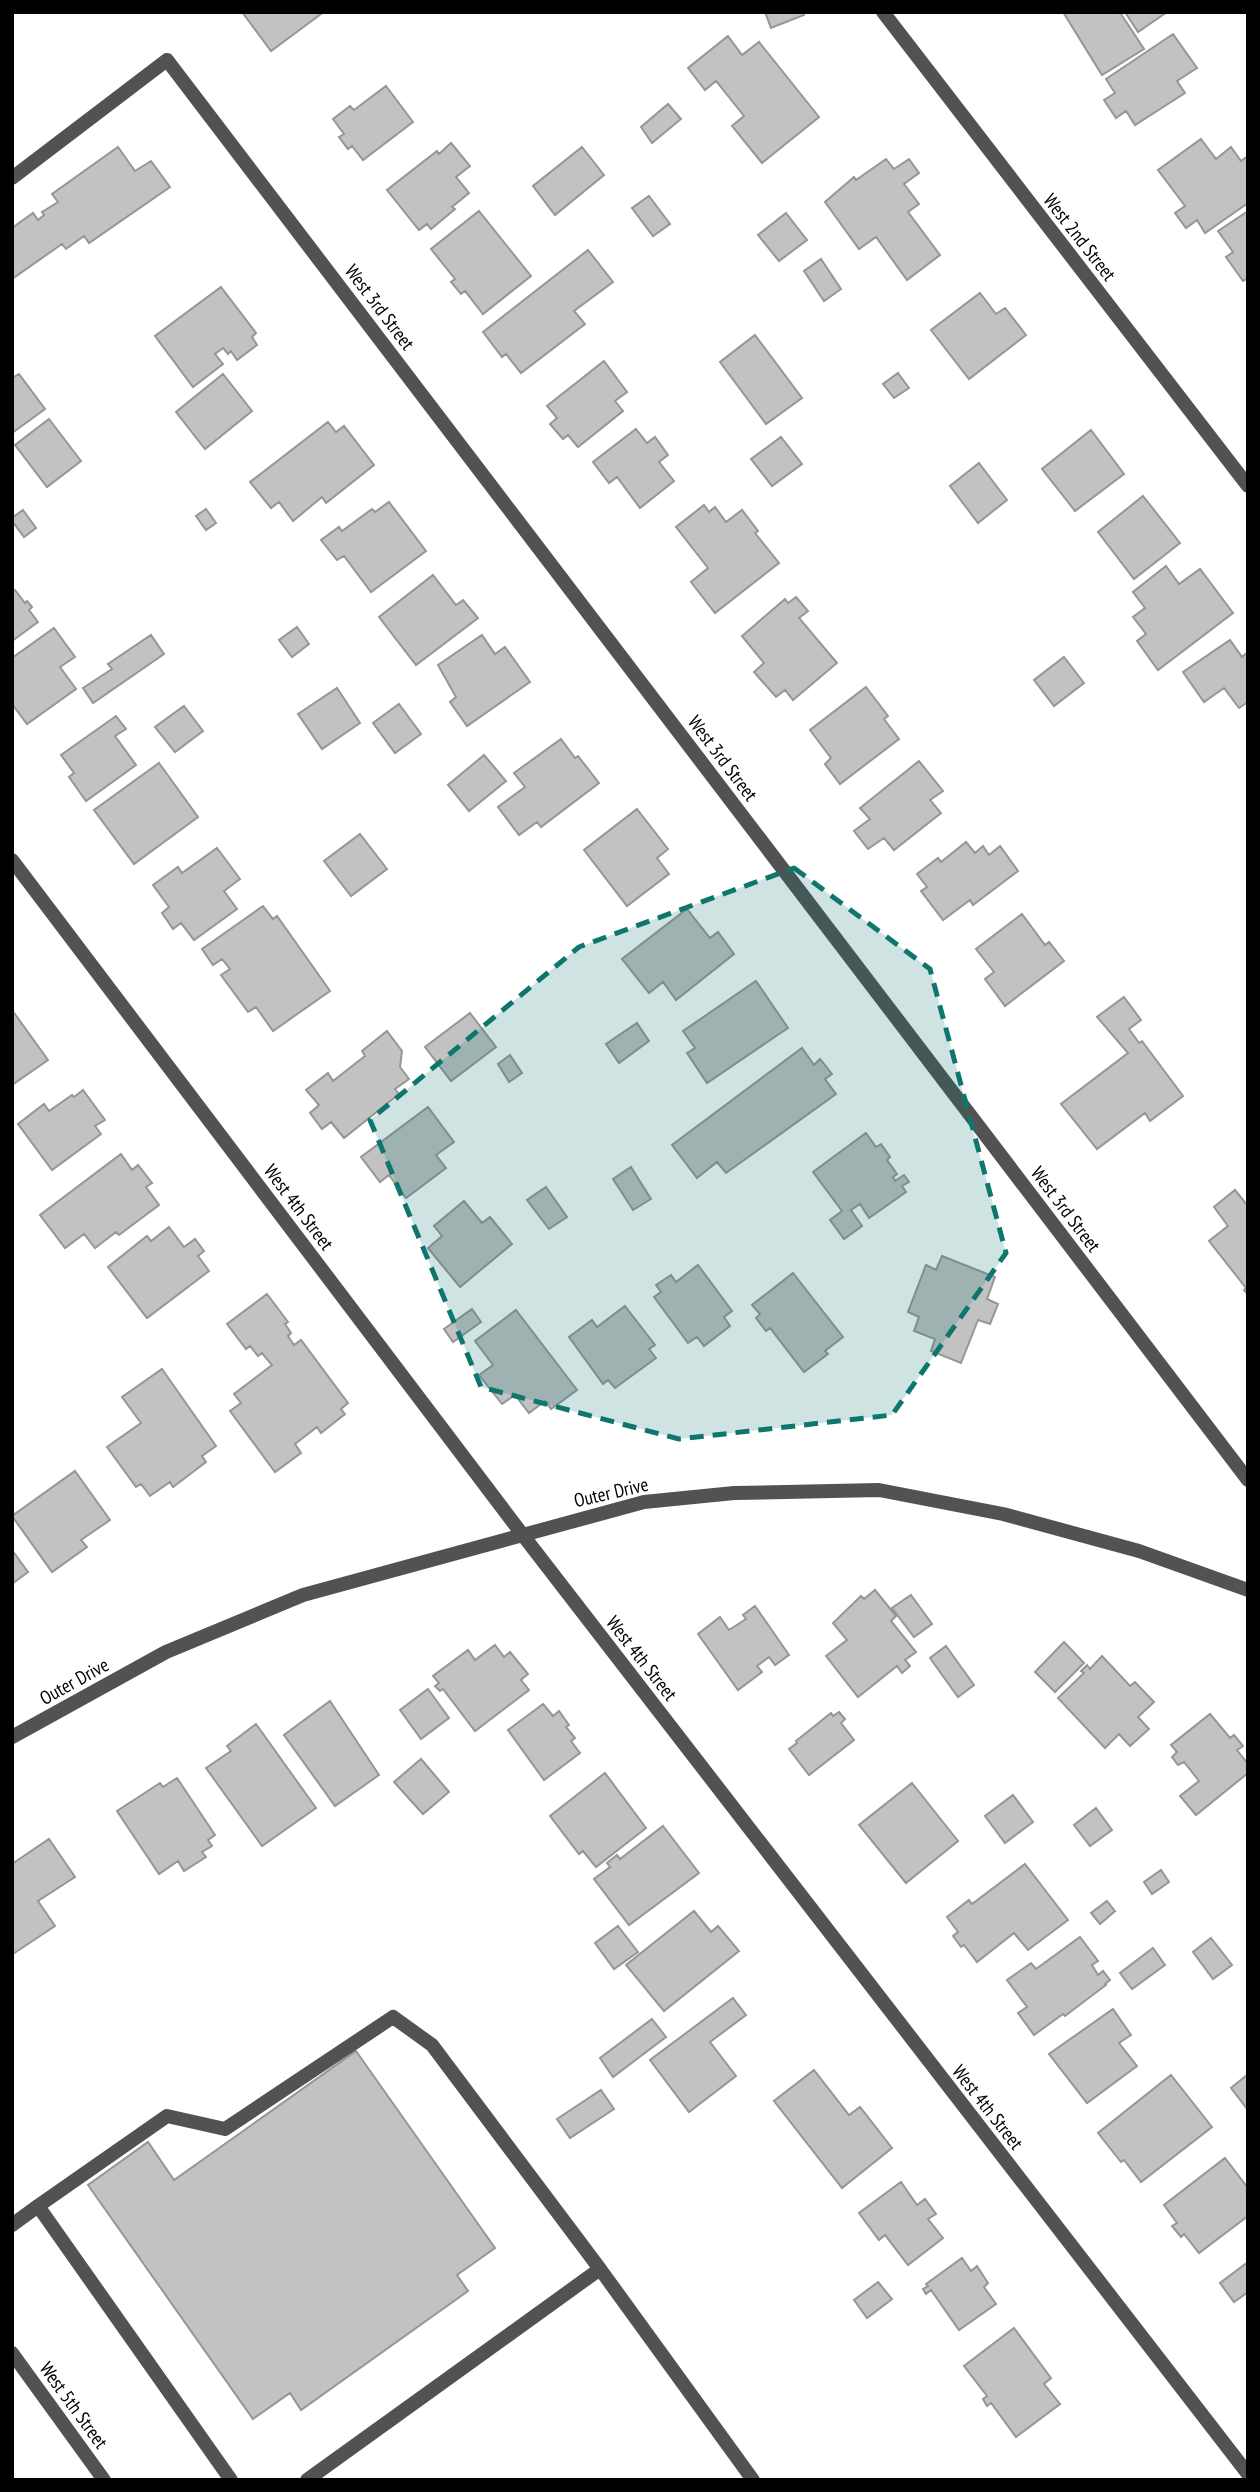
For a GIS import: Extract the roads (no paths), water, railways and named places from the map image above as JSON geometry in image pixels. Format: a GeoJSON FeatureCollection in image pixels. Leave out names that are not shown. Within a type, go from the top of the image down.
{"type":"FeatureCollection","features":[{"type":"Feature","properties":{"kind":"street","name":"West 2nd Street"},"geometry":{"type":"LineString","coordinates":[[883,12],[1248,486]]}},
{"type":"Feature","properties":{"kind":"street","name":"West 3rd Street"},"geometry":{"type":"LineString","coordinates":[[12,178],[167,60],[1248,1480]]}},
{"type":"Feature","properties":{"kind":"street","name":"West 4th Street"},"geometry":{"type":"LineString","coordinates":[[12,860],[522,1534],[1248,2474]]}},
{"type":"Feature","properties":{"kind":"street","name":"Outer Drive"},"geometry":{"type":"LineString","coordinates":[[12,1737],[166,1652],[303,1595],[644,1502],[734,1493],[879,1490],[1003,1514],[1139,1551],[1248,1590]]}},
{"type":"Feature","properties":{"kind":"street"},"geometry":{"type":"LineString","coordinates":[[12,2225],[167,2116],[225,2129],[393,2017],[432,2045],[600,2269],[753,2480]]}},
{"type":"Feature","properties":{"kind":"street"},"geometry":{"type":"LineString","coordinates":[[38,2206],[231,2480]]}},
{"type":"Feature","properties":{"kind":"street"},"geometry":{"type":"LineString","coordinates":[[307,2480],[600,2269]]}},
{"type":"Feature","properties":{"kind":"street","name":"West 5th Street"},"geometry":{"type":"LineString","coordinates":[[12,2353],[104,2480]]}}]}
